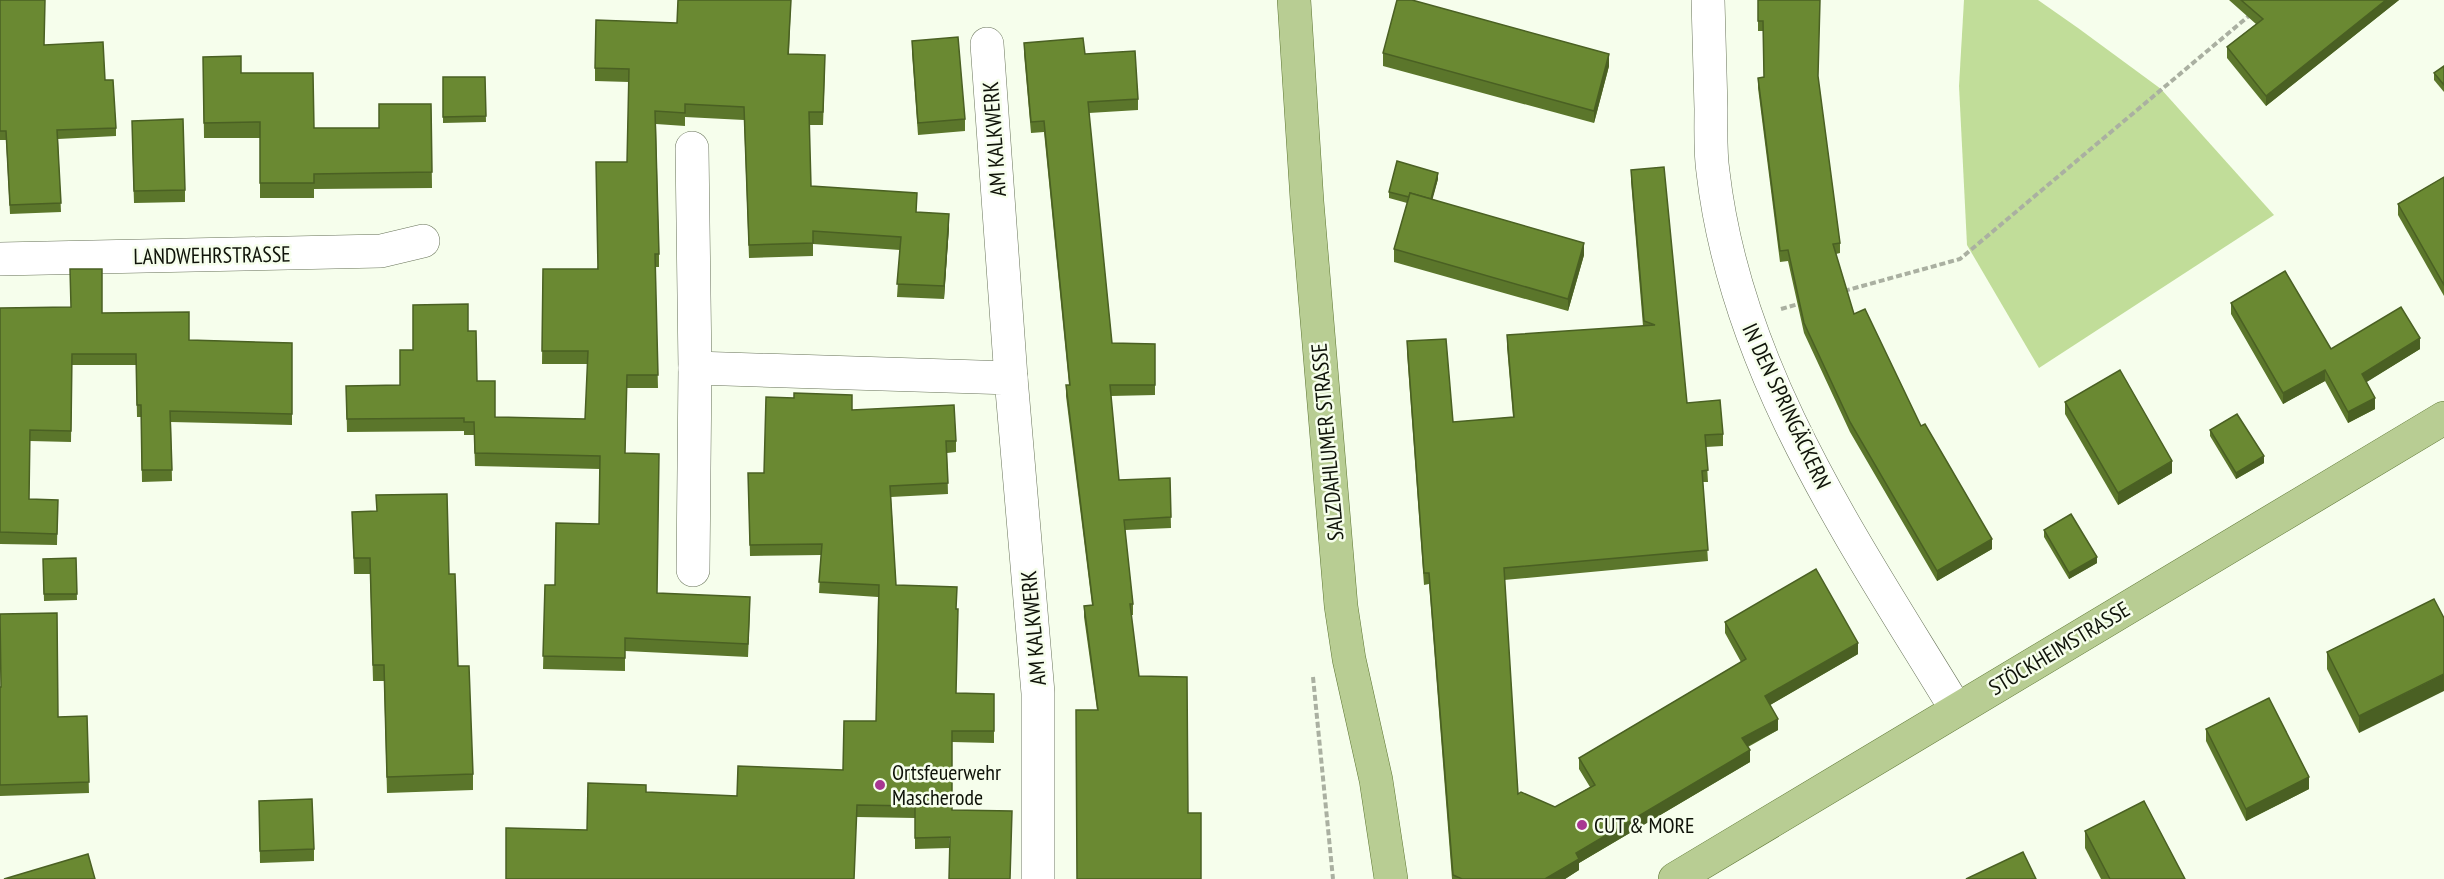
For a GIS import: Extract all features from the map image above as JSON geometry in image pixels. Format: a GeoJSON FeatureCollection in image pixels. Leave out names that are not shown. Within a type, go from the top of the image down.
{"type":"FeatureCollection","features":[{"type":"Feature","properties":{"kind":"main road","name":"SALZDAHLUMER STRASSE"},"geometry":{"type":"LineString","coordinates":[[1294,0],[1308,213],[1341,606],[1349,659],[1376,780],[1391,879]]}},
{"type":"Feature","properties":{"kind":"main road","name":"STÖCKHEIMSTRASSE"},"geometry":{"type":"LineString","coordinates":[[1682,877],[1956,709],[2444,418]]}},
{"type":"Feature","properties":{"kind":"street","name":"IN DEN SPRINGÄCKERN"},"geometry":{"type":"LineString","coordinates":[[1708,0],[1713,171],[1732,273],[1745,319],[1795,433],[1849,534],[1956,709]]}},
{"type":"Feature","properties":{"kind":"street","name":"AM KALKWERK"},"geometry":{"type":"LineString","coordinates":[[987,44],[1011,378],[1038,693],[1038,879]]}},
{"type":"Feature","properties":{"kind":"street"},"geometry":{"type":"LineString","coordinates":[[692,148],[695,368],[693,570]]}},
{"type":"Feature","properties":{"kind":"street","name":"LANDWEHRSTRASSE"},"geometry":{"type":"LineString","coordinates":[[0,259],[381,251],[423,241]]}},
{"type":"Feature","properties":{"kind":"street"},"geometry":{"type":"LineString","coordinates":[[695,368],[1011,378]]}},
{"type":"Feature","properties":{"kind":"path"},"geometry":{"type":"LineString","coordinates":[[1836,294],[1960,259],[2259,8]]}},
{"type":"Feature","properties":{"kind":"path"},"geometry":{"type":"LineString","coordinates":[[1745,319],[1813,300]]}},
{"type":"Feature","properties":{"kind":"green space"},"geometry":{"type":"Polygon","coordinates":[[[1964,0],[2038,0],[2161,89],[2274,215],[2039,368],[1967,245],[1959,86],[1964,0]]]}},
{"type":"Feature","properties":{"kind":"building"},"geometry":{"type":"Polygon","coordinates":[[[0,0],[45,0],[44,45],[103,42],[105,80],[113,80],[116,128],[57,130],[61,203],[10,205],[6,131],[0,131],[0,0]]]}},
{"type":"Feature","properties":{"kind":"building"},"geometry":{"type":"Polygon","coordinates":[[[678,0],[791,0],[788,54],[825,55],[823,112],[809,112],[811,186],[917,193],[916,212],[949,214],[944,286],[897,284],[901,237],[813,231],[813,243],[749,245],[744,107],[685,104],[685,113],[655,111],[659,254],[655,254],[658,375],[627,375],[625,453],[659,454],[657,593],[750,597],[748,644],[625,638],[625,658],[543,656],[545,585],[555,585],[556,523],[599,524],[600,456],[475,453],[474,422],[464,422],[464,418],[347,419],[346,386],[400,385],[400,350],[413,350],[413,305],[468,304],[468,331],[476,331],[477,381],[495,381],[495,417],[585,419],[588,351],[542,351],[543,269],[598,269],[596,162],[627,162],[629,69],[595,68],[596,20],[677,23],[678,0]]]}},
{"type":"Feature","properties":{"kind":"building"},"geometry":{"type":"Polygon","coordinates":[[[1397,0],[1412,0],[1609,54],[1594,111],[1383,53],[1397,0]]]}},
{"type":"Feature","properties":{"kind":"building"},"geometry":{"type":"Polygon","coordinates":[[[1758,0],[1820,0],[1818,76],[1840,243],[1833,244],[1854,314],[1865,309],[1921,426],[1925,424],[1992,539],[1937,571],[1850,422],[1804,323],[1788,250],[1780,251],[1758,78],[1764,77],[1763,21],[1758,21],[1758,0]]]}},
{"type":"Feature","properties":{"kind":"building"},"geometry":{"type":"Polygon","coordinates":[[[2241,0],[2386,0],[2266,96],[2227,47],[2263,19],[2241,0]]]}},
{"type":"Feature","properties":{"kind":"building"},"geometry":{"type":"Polygon","coordinates":[[[958,37],[965,119],[918,123],[912,41],[958,37]]]}},
{"type":"Feature","properties":{"kind":"building"},"geometry":{"type":"Polygon","coordinates":[[[1083,38],[1085,54],[1135,51],[1138,99],[1088,102],[1112,343],[1155,344],[1155,385],[1110,385],[1119,480],[1170,478],[1171,517],[1124,520],[1133,604],[1130,604],[1139,676],[1187,677],[1188,813],[1201,813],[1201,879],[1077,879],[1076,710],[1098,710],[1084,606],[1093,605],[1066,385],[1070,385],[1044,121],[1031,122],[1024,43],[1083,38]]]}},
{"type":"Feature","properties":{"kind":"building"},"geometry":{"type":"Polygon","coordinates":[[[241,56],[241,73],[313,73],[314,128],[379,128],[379,104],[431,104],[432,172],[314,174],[314,183],[260,183],[260,122],[204,123],[203,57],[241,56]]]}},
{"type":"Feature","properties":{"kind":"building"},"geometry":{"type":"Polygon","coordinates":[[[2444,66],[2444,85],[2434,73],[2444,66]]]}},
{"type":"Feature","properties":{"kind":"building"},"geometry":{"type":"Polygon","coordinates":[[[443,77],[485,77],[486,116],[443,117],[443,77]]]}},
{"type":"Feature","properties":{"kind":"building"},"geometry":{"type":"Polygon","coordinates":[[[183,119],[185,190],[134,191],[132,121],[183,119]]]}},
{"type":"Feature","properties":{"kind":"building"},"geometry":{"type":"Polygon","coordinates":[[[1397,161],[1438,173],[1431,199],[1410,193],[1409,197],[1389,192],[1397,161]]]}},
{"type":"Feature","properties":{"kind":"building"},"geometry":{"type":"Polygon","coordinates":[[[1664,167],[1687,403],[1720,400],[1723,434],[1705,435],[1708,470],[1702,471],[1708,550],[1504,568],[1518,794],[1521,792],[1555,807],[1595,785],[1579,758],[1746,659],[1725,622],[1816,569],[1858,643],[1765,696],[1778,719],[1742,738],[1750,750],[1576,853],[1579,859],[1545,879],[1462,879],[1453,875],[1429,573],[1424,573],[1407,341],[1446,339],[1453,422],[1514,417],[1507,335],[1655,325],[1644,321],[1631,170],[1664,167]]]}},
{"type":"Feature","properties":{"kind":"building"},"geometry":{"type":"Polygon","coordinates":[[[2444,177],[2444,285],[2398,204],[2444,177]]]}},
{"type":"Feature","properties":{"kind":"building"},"geometry":{"type":"Polygon","coordinates":[[[1410,193],[1584,243],[1568,299],[1394,249],[1410,193]]]}},
{"type":"Feature","properties":{"kind":"building"},"geometry":{"type":"Polygon","coordinates":[[[70,269],[102,269],[102,313],[189,312],[189,340],[292,343],[292,414],[170,411],[172,470],[142,470],[141,405],[137,405],[136,354],[72,354],[71,431],[30,430],[29,499],[58,500],[57,534],[0,532],[0,308],[71,307],[70,269]]]}},
{"type":"Feature","properties":{"kind":"building"},"geometry":{"type":"Polygon","coordinates":[[[2285,271],[2331,349],[2401,307],[2420,338],[2362,374],[2375,398],[2348,412],[2325,370],[2283,393],[2231,303],[2285,271]]]}},
{"type":"Feature","properties":{"kind":"building"},"geometry":{"type":"Polygon","coordinates":[[[2120,370],[2172,461],[2118,493],[2065,402],[2120,370]]]}},
{"type":"Feature","properties":{"kind":"building"},"geometry":{"type":"Polygon","coordinates":[[[794,393],[852,395],[852,410],[954,405],[956,441],[946,441],[948,483],[890,486],[896,585],[957,587],[956,693],[994,694],[994,731],[952,731],[952,810],[1012,811],[1010,879],[949,879],[950,837],[915,838],[915,806],[857,805],[854,879],[506,879],[506,828],[587,830],[588,783],[646,785],[646,792],[737,796],[738,766],[843,770],[844,721],[876,721],[879,585],[819,582],[822,544],[750,545],[748,473],[764,473],[766,397],[794,398],[794,393]]]}},
{"type":"Feature","properties":{"kind":"building"},"geometry":{"type":"Polygon","coordinates":[[[2237,414],[2264,456],[2236,473],[2210,430],[2237,414]]]}},
{"type":"Feature","properties":{"kind":"building"},"geometry":{"type":"Polygon","coordinates":[[[447,494],[449,574],[455,574],[458,666],[469,666],[473,774],[387,777],[384,665],[373,665],[370,558],[354,558],[352,512],[377,511],[376,495],[447,494]]]}},
{"type":"Feature","properties":{"kind":"building"},"geometry":{"type":"Polygon","coordinates":[[[2071,514],[2097,557],[2069,573],[2044,530],[2071,514]]]}},
{"type":"Feature","properties":{"kind":"building"},"geometry":{"type":"Polygon","coordinates":[[[76,558],[77,594],[44,594],[43,559],[76,558]]]}},
{"type":"Feature","properties":{"kind":"building"},"geometry":{"type":"Polygon","coordinates":[[[2434,599],[2444,618],[2444,674],[2359,716],[2327,652],[2434,599]]]}},
{"type":"Feature","properties":{"kind":"building"},"geometry":{"type":"Polygon","coordinates":[[[57,613],[58,717],[87,716],[89,782],[0,785],[0,614],[57,613]]]}},
{"type":"Feature","properties":{"kind":"building"},"geometry":{"type":"Polygon","coordinates":[[[2269,698],[2309,777],[2246,809],[2206,729],[2269,698]]]}},
{"type":"Feature","properties":{"kind":"building"},"geometry":{"type":"Polygon","coordinates":[[[312,799],[314,849],[260,851],[259,801],[312,799]]]}},
{"type":"Feature","properties":{"kind":"building"},"geometry":{"type":"Polygon","coordinates":[[[2144,801],[2185,879],[2110,879],[2085,831],[2144,801]]]}},
{"type":"Feature","properties":{"kind":"building"},"geometry":{"type":"Polygon","coordinates":[[[2023,852],[2036,879],[1966,879],[2023,852]]]}},
{"type":"Feature","properties":{"kind":"building"},"geometry":{"type":"Polygon","coordinates":[[[88,854],[95,879],[4,879],[88,854]]]}},
{"type":"Feature","properties":{"kind":"place","name":"Ortsfeuerwehr Mascherode"},"geometry":{"type":"Point","coordinates":[880,785]}},
{"type":"Feature","properties":{"kind":"place","name":"CUT & MORE"},"geometry":{"type":"Point","coordinates":[1582,825]}}]}
